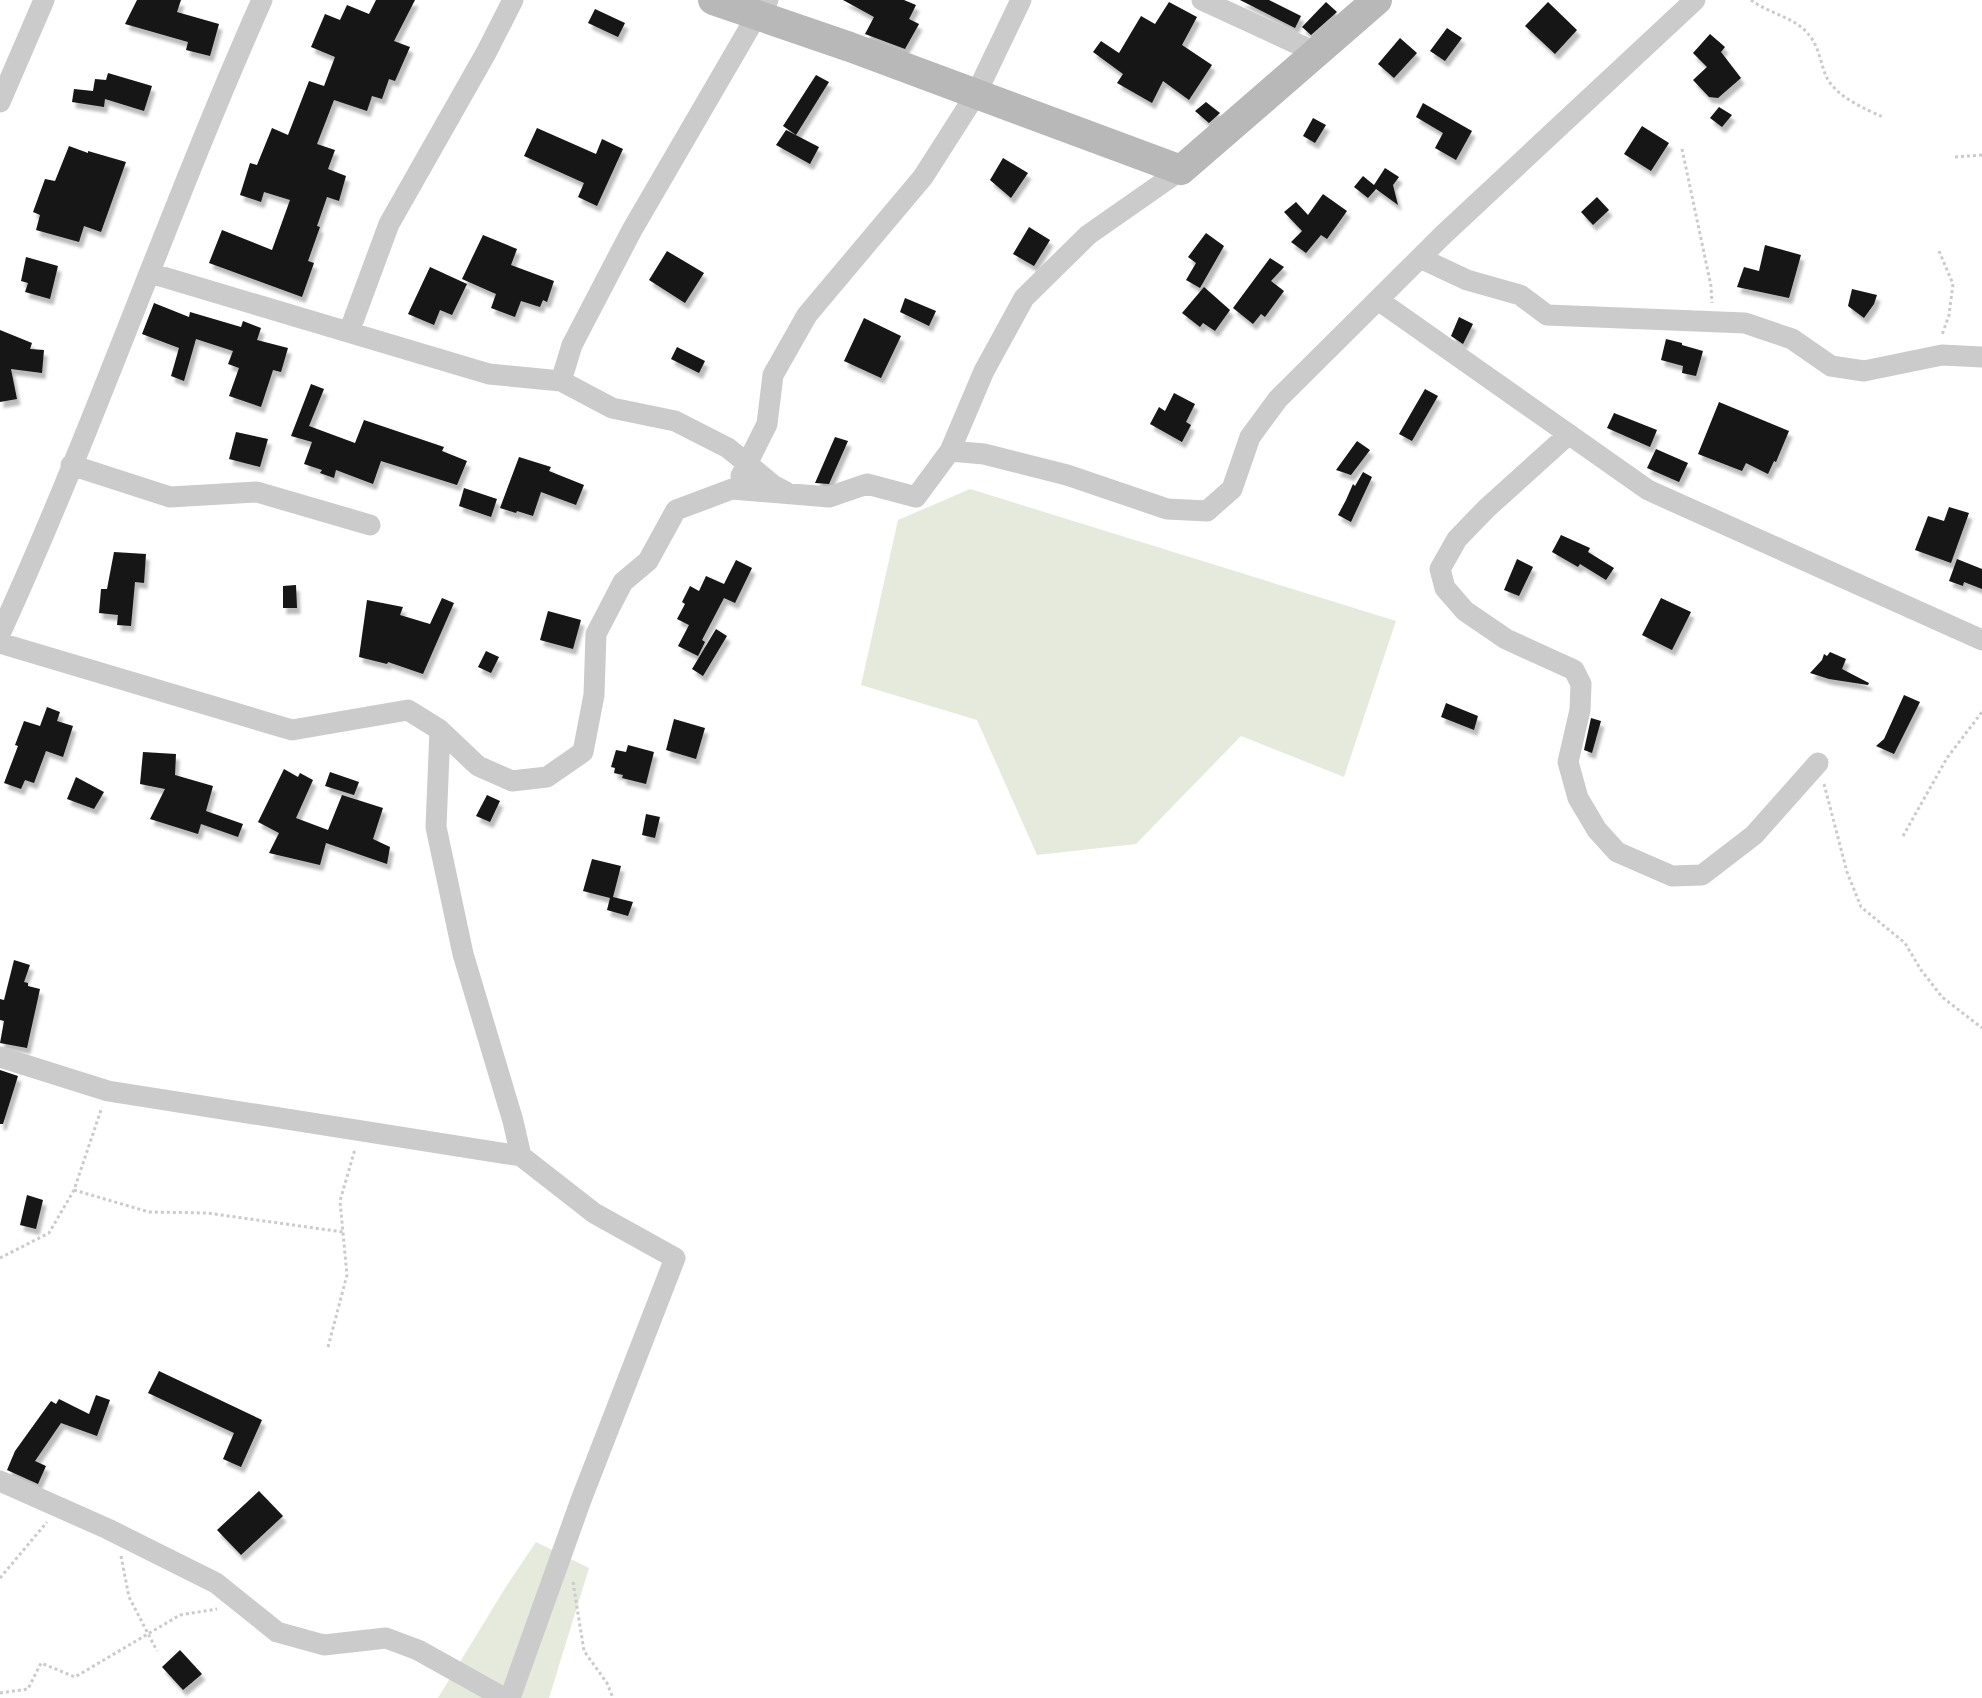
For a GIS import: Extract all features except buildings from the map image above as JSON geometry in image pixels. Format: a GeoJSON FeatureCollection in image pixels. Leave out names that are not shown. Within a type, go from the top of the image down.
{"type":"FeatureCollection","features":[{"type":"Feature","properties":{"kind":"street"},"geometry":{"type":"LineString","coordinates":[[0,102],[44,0]]}},
{"type":"Feature","properties":{"kind":"street"},"geometry":{"type":"LineString","coordinates":[[0,634],[150,273],[238,52],[262,0]]}},
{"type":"Feature","properties":{"kind":"street"},"geometry":{"type":"LineString","coordinates":[[349,332],[389,224],[486,53],[513,0]]}},
{"type":"Feature","properties":{"kind":"street"},"geometry":{"type":"LineString","coordinates":[[713,0],[762,8],[976,94],[1181,170]]}},
{"type":"Feature","properties":{"kind":"street"},"geometry":{"type":"LineString","coordinates":[[732,489],[748,464],[767,424],[774,375],[807,315],[923,177],[976,94],[1021,0]]}},
{"type":"Feature","properties":{"kind":"street"},"geometry":{"type":"LineString","coordinates":[[1202,0],[1236,7],[1317,52]]}},
{"type":"Feature","properties":{"kind":"street"},"geometry":{"type":"LineString","coordinates":[[0,643],[292,730],[408,710],[440,730],[478,766],[512,780],[546,777],[583,752],[594,695],[596,634],[622,582],[648,561],[676,510],[732,489],[829,497],[867,484],[916,497],[950,451],[984,371],[1024,298],[1088,235],[1181,170],[1377,0]]}},
{"type":"Feature","properties":{"kind":"street"},"geometry":{"type":"LineString","coordinates":[[950,451],[984,454],[1067,475],[1167,509],[1207,511],[1232,489],[1250,437],[1278,399],[1420,258],[1695,0]]}},
{"type":"Feature","properties":{"kind":"street"},"geometry":{"type":"LineString","coordinates":[[561,381],[572,345],[632,230],[762,8]]}},
{"type":"Feature","properties":{"kind":"street"},"geometry":{"type":"LineString","coordinates":[[1420,258],[1467,280],[1520,296],[1547,315],[1745,323],[1792,339],[1831,366],[1864,371],[1934,356],[1982,357]]}},
{"type":"Feature","properties":{"kind":"street"},"geometry":{"type":"LineString","coordinates":[[150,273],[489,374],[561,381],[612,408],[675,421],[728,448],[773,485],[789,493]]}},
{"type":"Feature","properties":{"kind":"street"},"geometry":{"type":"LineString","coordinates":[[1378,300],[1648,490],[1982,640]]}},
{"type":"Feature","properties":{"kind":"street"},"geometry":{"type":"LineString","coordinates":[[1569,435],[1457,539],[1440,569],[1445,588],[1465,611],[1506,639],[1574,670],[1581,684],[1580,710],[1568,762],[1578,798],[1597,830],[1617,852],[1672,876],[1702,875],[1754,835],[1818,764]]}},
{"type":"Feature","properties":{"kind":"street"},"geometry":{"type":"LineString","coordinates":[[71,465],[170,497],[257,492],[370,525]]}},
{"type":"Feature","properties":{"kind":"street"},"geometry":{"type":"LineString","coordinates":[[440,730],[436,827],[463,954],[513,1121],[521,1156]]}},
{"type":"Feature","properties":{"kind":"street"},"geometry":{"type":"LineString","coordinates":[[0,1057],[108,1092],[521,1156],[594,1212],[675,1258],[581,1500],[510,1698]]}},
{"type":"Feature","properties":{"kind":"street"},"geometry":{"type":"LineString","coordinates":[[0,1481],[117,1534],[216,1583],[277,1632],[324,1645],[386,1638],[418,1650],[504,1698]]}},
{"type":"Feature","properties":{"kind":"path"},"geometry":{"type":"LineString","coordinates":[[1751,0],[1760,7],[1795,21],[1812,39],[1828,81],[1854,104],[1883,117]]}},
{"type":"Feature","properties":{"kind":"path"},"geometry":{"type":"LineString","coordinates":[[1682,149],[1711,286],[1713,322]]}},
{"type":"Feature","properties":{"kind":"path"},"geometry":{"type":"LineString","coordinates":[[1954,157],[1982,155]]}},
{"type":"Feature","properties":{"kind":"path"},"geometry":{"type":"LineString","coordinates":[[1934,356],[1949,315],[1953,284],[1939,251]]}},
{"type":"Feature","properties":{"kind":"path"},"geometry":{"type":"LineString","coordinates":[[1903,836],[1947,758],[1982,712]]}},
{"type":"Feature","properties":{"kind":"path"},"geometry":{"type":"LineString","coordinates":[[1818,764],[1846,872],[1861,907],[1905,943],[1921,970],[1942,997],[1982,1028]]}},
{"type":"Feature","properties":{"kind":"path"},"geometry":{"type":"LineString","coordinates":[[0,1258],[49,1233],[74,1190],[108,1092]]}},
{"type":"Feature","properties":{"kind":"path"},"geometry":{"type":"LineString","coordinates":[[328,1347],[347,1275],[340,1201],[360,1130]]}},
{"type":"Feature","properties":{"kind":"path"},"geometry":{"type":"LineString","coordinates":[[74,1190],[149,1212],[207,1213],[343,1232]]}},
{"type":"Feature","properties":{"kind":"path"},"geometry":{"type":"LineString","coordinates":[[0,1578],[59,1507]]}},
{"type":"Feature","properties":{"kind":"path"},"geometry":{"type":"LineString","coordinates":[[117,1534],[129,1597],[157,1651]]}},
{"type":"Feature","properties":{"kind":"path"},"geometry":{"type":"LineString","coordinates":[[572,1575],[584,1651],[607,1683],[613,1698]]}},
{"type":"Feature","properties":{"kind":"path"},"geometry":{"type":"LineString","coordinates":[[0,1693],[28,1689],[41,1663],[75,1677],[180,1615],[243,1605]]}},
{"type":"Feature","properties":{"kind":"shaded area"},"geometry":{"type":"Polygon","coordinates":[[[970,489],[1396,621],[1344,777],[1241,736],[1136,844],[1037,855],[977,720],[861,685],[898,520],[970,489]]]}},
{"type":"Feature","properties":{"kind":"shaded area"},"geometry":{"type":"Polygon","coordinates":[[[536,1542],[589,1568],[549,1698],[438,1698],[507,1585],[536,1542]]]}}]}
